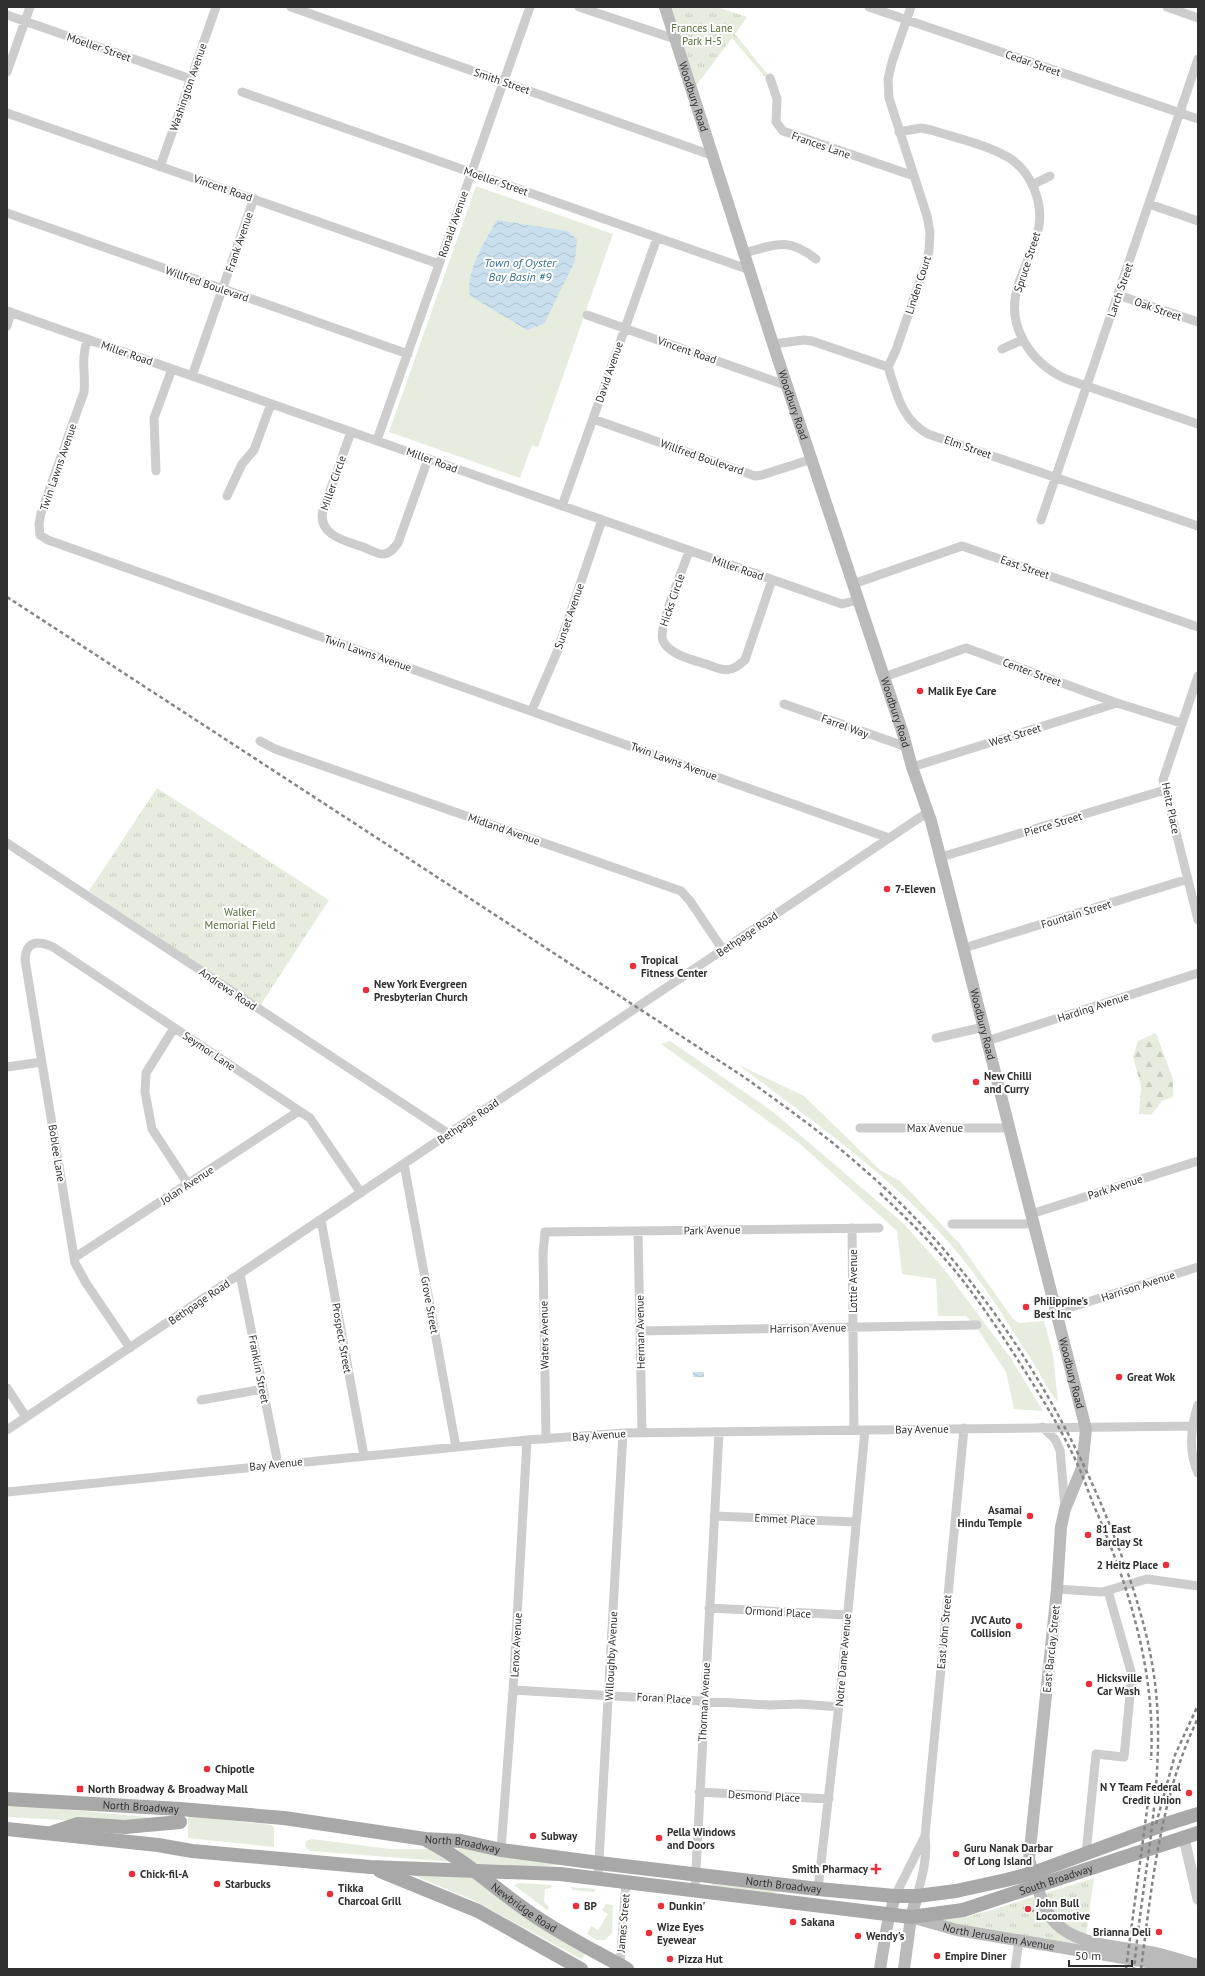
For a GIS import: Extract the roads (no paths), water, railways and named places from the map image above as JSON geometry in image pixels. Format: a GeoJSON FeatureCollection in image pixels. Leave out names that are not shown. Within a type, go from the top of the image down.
{"type":"FeatureCollection","features":[{"type":"Feature","properties":{"kind":"main road","name":"Woodbury Road"},"geometry":{"type":"LineString","coordinates":[[665,7],[773,344],[928,812],[941,857],[1086,1429]]}},
{"type":"Feature","properties":{"kind":"main road","name":"East Barclay Street"},"geometry":{"type":"LineString","coordinates":[[1086,1429],[1082,1468],[1065,1509],[1060,1527],[1057,1589],[1029,1859],[1035,1879],[1052,1918],[1065,1932],[1085,1940],[1160,1954],[1198,1965]]}},
{"type":"Feature","properties":{"kind":"main road","name":"North Broadway"},"geometry":{"type":"LineString","coordinates":[[11,1800],[180,1809],[284,1818],[424,1839],[461,1841],[501,1850],[695,1875],[818,1890],[895,1896],[916,1896]]}},
{"type":"Feature","properties":{"kind":"main road","name":"South Broadway"},"geometry":{"type":"LineString","coordinates":[[911,1917],[963,1910],[1035,1879],[1086,1854],[1166,1824],[1198,1814]]}},
{"type":"Feature","properties":{"kind":"main road"},"geometry":{"type":"LineString","coordinates":[[48,1834],[78,1824],[125,1827],[180,1822]]}},
{"type":"Feature","properties":{"kind":"main road","name":"North Broadway"},"geometry":{"type":"LineString","coordinates":[[7,1829],[158,1845],[192,1851],[370,1867],[475,1871],[523,1871],[598,1878],[911,1917]]}},
{"type":"Feature","properties":{"kind":"main road","name":"South Broadway"},"geometry":{"type":"LineString","coordinates":[[916,1896],[1035,1879],[1198,1833]]}},
{"type":"Feature","properties":{"kind":"main road","name":"Newbridge Road"},"geometry":{"type":"LineString","coordinates":[[424,1839],[447,1851],[526,1910],[569,1937],[623,1967]]}},
{"type":"Feature","properties":{"kind":"main road","name":"Newbridge Road"},"geometry":{"type":"LineString","coordinates":[[370,1867],[478,1911],[581,1969]]}},
{"type":"Feature","properties":{"kind":"main road"},"geometry":{"type":"LineString","coordinates":[[880,1969],[890,1914],[895,1896]]}},
{"type":"Feature","properties":{"kind":"main road"},"geometry":{"type":"LineString","coordinates":[[904,1969],[911,1917],[916,1896]]}},
{"type":"Feature","properties":{"kind":"main road","name":"North Jerusalem Avenue"},"geometry":{"type":"LineString","coordinates":[[911,1917],[957,1930],[1153,1965],[1198,1968]]}},
{"type":"Feature","properties":{"kind":"street"},"geometry":{"type":"LineString","coordinates":[[7,72],[30,7]]}},
{"type":"Feature","properties":{"kind":"street","name":"Washington Avenue"},"geometry":{"type":"LineString","coordinates":[[160,167],[216,7]]}},
{"type":"Feature","properties":{"kind":"street","name":"Smith Street"},"geometry":{"type":"LineString","coordinates":[[291,7],[714,156]]}},
{"type":"Feature","properties":{"kind":"street","name":"Ronald Avenue"},"geometry":{"type":"LineString","coordinates":[[377,440],[530,7]]}},
{"type":"Feature","properties":{"kind":"street"},"geometry":{"type":"LineString","coordinates":[[579,7],[675,40]]}},
{"type":"Feature","properties":{"kind":"street","name":"Cedar Street"},"geometry":{"type":"LineString","coordinates":[[869,7],[1198,119]]}},
{"type":"Feature","properties":{"kind":"street","name":"Linden Court"},"geometry":{"type":"LineString","coordinates":[[888,367],[896,350],[929,250],[930,232],[928,216],[888,98],[888,79],[911,7]]}},
{"type":"Feature","properties":{"kind":"street"},"geometry":{"type":"LineString","coordinates":[[1167,7],[1198,18]]}},
{"type":"Feature","properties":{"kind":"street","name":"Moeller Street"},"geometry":{"type":"LineString","coordinates":[[7,15],[191,79]]}},
{"type":"Feature","properties":{"kind":"street","name":"Larch Street"},"geometry":{"type":"LineString","coordinates":[[1041,520],[1198,59]]}},
{"type":"Feature","properties":{"kind":"street","name":"Frances Lane"},"geometry":{"type":"LineString","coordinates":[[770,78],[777,99],[776,122],[783,131],[914,176]]}},
{"type":"Feature","properties":{"kind":"street","name":"Moeller Street"},"geometry":{"type":"LineString","coordinates":[[242,92],[750,270]]}},
{"type":"Feature","properties":{"kind":"street","name":"Vincent Road"},"geometry":{"type":"LineString","coordinates":[[7,114],[254,198],[439,264]]}},
{"type":"Feature","properties":{"kind":"street","name":"Spruce Street"},"geometry":{"type":"LineString","coordinates":[[899,132],[921,128],[931,130],[992,150],[1011,159],[1024,170],[1032,185],[1038,204],[1039,225],[1017,288],[1015,319],[1022,340],[1034,357],[1046,368],[1066,379],[1198,424]]}},
{"type":"Feature","properties":{"kind":"street"},"geometry":{"type":"LineString","coordinates":[[1032,185],[1050,176]]}},
{"type":"Feature","properties":{"kind":"street","name":"Frank Avenue"},"geometry":{"type":"LineString","coordinates":[[192,376],[254,198]]}},
{"type":"Feature","properties":{"kind":"street"},"geometry":{"type":"LineString","coordinates":[[1149,204],[1198,221]]}},
{"type":"Feature","properties":{"kind":"street","name":"Willfred Boulevard"},"geometry":{"type":"LineString","coordinates":[[7,213],[408,354]]}},
{"type":"Feature","properties":{"kind":"street","name":"David Avenue"},"geometry":{"type":"LineString","coordinates":[[562,506],[657,238]]}},
{"type":"Feature","properties":{"kind":"street"},"geometry":{"type":"LineString","coordinates":[[745,253],[772,245],[788,244],[806,251],[816,259]]}},
{"type":"Feature","properties":{"kind":"street","name":"Oak Street"},"geometry":{"type":"LineString","coordinates":[[1118,295],[1198,322]]}},
{"type":"Feature","properties":{"kind":"street"},"geometry":{"type":"LineString","coordinates":[[7,326],[9,311]]}},
{"type":"Feature","properties":{"kind":"street","name":"Miller Road"},"geometry":{"type":"LineString","coordinates":[[9,311],[842,604],[858,600]]}},
{"type":"Feature","properties":{"kind":"street","name":"Vincent Road"},"geometry":{"type":"LineString","coordinates":[[587,315],[788,386]]}},
{"type":"Feature","properties":{"kind":"street","name":"Twin Lawns Avenue"},"geometry":{"type":"LineString","coordinates":[[88,339],[83,358],[85,381],[84,392],[41,513],[39,524],[40,535],[58,544],[532,710],[889,838]]}},
{"type":"Feature","properties":{"kind":"street"},"geometry":{"type":"LineString","coordinates":[[773,344],[804,340],[812,341],[888,367]]}},
{"type":"Feature","properties":{"kind":"street"},"geometry":{"type":"LineString","coordinates":[[1002,349],[1022,340]]}},
{"type":"Feature","properties":{"kind":"street","name":"Elm Street"},"geometry":{"type":"LineString","coordinates":[[888,367],[902,408],[910,421],[928,434],[1198,526]]}},
{"type":"Feature","properties":{"kind":"street"},"geometry":{"type":"LineString","coordinates":[[156,471],[154,418],[172,369]]}},
{"type":"Feature","properties":{"kind":"street"},"geometry":{"type":"LineString","coordinates":[[227,496],[242,464],[254,450],[271,404]]}},
{"type":"Feature","properties":{"kind":"street","name":"Willfred Boulevard"},"geometry":{"type":"LineString","coordinates":[[593,419],[755,476],[812,459]]}},
{"type":"Feature","properties":{"kind":"street","name":"Miller Circle"},"geometry":{"type":"LineString","coordinates":[[351,432],[323,510],[322,521],[325,529],[333,536],[383,554],[392,551],[398,543],[428,459]]}},
{"type":"Feature","properties":{"kind":"street","name":"Sunset Avenue"},"geometry":{"type":"LineString","coordinates":[[532,710],[557,652],[602,520]]}},
{"type":"Feature","properties":{"kind":"street","name":"East Street"},"geometry":{"type":"LineString","coordinates":[[853,584],[962,546],[1198,627]]}},
{"type":"Feature","properties":{"kind":"street","name":"Hicks Circle"},"geometry":{"type":"LineString","coordinates":[[690,551],[661,635],[664,642],[673,651],[706,664],[728,670],[737,667],[744,660],[772,580]]}},
{"type":"Feature","properties":{"kind":"street","name":"Center Street"},"geometry":{"type":"LineString","coordinates":[[884,677],[966,648],[1118,703],[1181,723]]}},
{"type":"Feature","properties":{"kind":"street","name":"Heitz Place"},"geometry":{"type":"LineString","coordinates":[[1198,676],[1163,780],[1188,879],[1196,904],[1198,920]]}},
{"type":"Feature","properties":{"kind":"street","name":"West Street"},"geometry":{"type":"LineString","coordinates":[[912,767],[1118,703]]}},
{"type":"Feature","properties":{"kind":"street","name":"Farrel Way"},"geometry":{"type":"LineString","coordinates":[[784,704],[906,747]]}},
{"type":"Feature","properties":{"kind":"street","name":"Midland Avenue"},"geometry":{"type":"LineString","coordinates":[[260,741],[275,749],[681,891],[690,901],[723,950]]}},
{"type":"Feature","properties":{"kind":"street","name":"Pierce Street"},"geometry":{"type":"LineString","coordinates":[[941,857],[1165,790]]}},
{"type":"Feature","properties":{"kind":"street","name":"Bethpage Road"},"geometry":{"type":"LineString","coordinates":[[7,1430],[928,812]]}},
{"type":"Feature","properties":{"kind":"street","name":"Andrews Road"},"geometry":{"type":"LineString","coordinates":[[7,843],[449,1134]]}},
{"type":"Feature","properties":{"kind":"street","name":"Fountain Street"},"geometry":{"type":"LineString","coordinates":[[964,948],[1188,879]]}},
{"type":"Feature","properties":{"kind":"street","name":"Seymor Lane"},"geometry":{"type":"LineString","coordinates":[[30,945],[38,943],[52,947],[310,1118],[361,1193]]}},
{"type":"Feature","properties":{"kind":"street","name":"Boblee Lane"},"geometry":{"type":"LineString","coordinates":[[30,945],[26,951],[25,960],[74,1258],[86,1283],[130,1348]]}},
{"type":"Feature","properties":{"kind":"street","name":"Harding Avenue"},"geometry":{"type":"LineString","coordinates":[[987,1041],[1198,974]]}},
{"type":"Feature","properties":{"kind":"street"},"geometry":{"type":"LineString","coordinates":[[936,1038],[984,1027]]}},
{"type":"Feature","properties":{"kind":"street"},"geometry":{"type":"LineString","coordinates":[[174,1028],[146,1073],[145,1092],[152,1129],[188,1184]]}},
{"type":"Feature","properties":{"kind":"street"},"geometry":{"type":"LineString","coordinates":[[7,1067],[42,1062]]}},
{"type":"Feature","properties":{"kind":"street","name":"Jolan Avenue"},"geometry":{"type":"LineString","coordinates":[[74,1258],[299,1111]]}},
{"type":"Feature","properties":{"kind":"street","name":"Max Avenue"},"geometry":{"type":"LineString","coordinates":[[860,1128],[1009,1128]]}},
{"type":"Feature","properties":{"kind":"street","name":"Park Avenue"},"geometry":{"type":"LineString","coordinates":[[952,1224],[1033,1219],[1198,1161]]}},
{"type":"Feature","properties":{"kind":"street","name":"Grove Street"},"geometry":{"type":"LineString","coordinates":[[404,1164],[456,1447]]}},
{"type":"Feature","properties":{"kind":"street","name":"Prospect Street"},"geometry":{"type":"LineString","coordinates":[[321,1220],[364,1456]]}},
{"type":"Feature","properties":{"kind":"street","name":"Lottie Avenue"},"geometry":{"type":"LineString","coordinates":[[852,1228],[854,1430]]}},
{"type":"Feature","properties":{"kind":"street","name":"Park Avenue"},"geometry":{"type":"LineString","coordinates":[[544,1232],[879,1228]]}},
{"type":"Feature","properties":{"kind":"street","name":"Herman Avenue"},"geometry":{"type":"LineString","coordinates":[[638,1231],[642,1433]]}},
{"type":"Feature","properties":{"kind":"street","name":"Waters Avenue"},"geometry":{"type":"LineString","coordinates":[[544,1232],[543,1254],[546,1439]]}},
{"type":"Feature","properties":{"kind":"street","name":"Harrison Avenue"},"geometry":{"type":"LineString","coordinates":[[1056,1312],[1198,1267]]}},
{"type":"Feature","properties":{"kind":"street","name":"Franklin Street"},"geometry":{"type":"LineString","coordinates":[[240,1274],[278,1464]]}},
{"type":"Feature","properties":{"kind":"street","name":"Harrison Avenue"},"geometry":{"type":"LineString","coordinates":[[640,1331],[853,1328],[977,1324]]}},
{"type":"Feature","properties":{"kind":"street"},"geometry":{"type":"LineString","coordinates":[[7,1388],[26,1418]]}},
{"type":"Feature","properties":{"kind":"street"},"geometry":{"type":"LineString","coordinates":[[201,1400],[263,1389]]}},
{"type":"Feature","properties":{"kind":"street"},"geometry":{"type":"LineString","coordinates":[[1198,1405],[1193,1426],[1192,1452],[1198,1473]]}},
{"type":"Feature","properties":{"kind":"street","name":"Bay Avenue"},"geometry":{"type":"LineString","coordinates":[[7,1492],[527,1440],[623,1433],[1042,1427],[1086,1429],[1193,1426]]}},
{"type":"Feature","properties":{"kind":"street"},"geometry":{"type":"LineString","coordinates":[[1042,1427],[1055,1439],[1060,1450],[1065,1509]]}},
{"type":"Feature","properties":{"kind":"street","name":"East John Street"},"geometry":{"type":"LineString","coordinates":[[916,1896],[923,1872],[926,1845],[925,1836],[964,1428]]}},
{"type":"Feature","properties":{"kind":"street","name":"Notre Dame Avenue"},"geometry":{"type":"LineString","coordinates":[[818,1890],[839,1707],[865,1430]]}},
{"type":"Feature","properties":{"kind":"street","name":"Thorman Avenue"},"geometry":{"type":"LineString","coordinates":[[695,1889],[719,1432]]}},
{"type":"Feature","properties":{"kind":"street","name":"Willoughby Avenue"},"geometry":{"type":"LineString","coordinates":[[598,1878],[623,1433]]}},
{"type":"Feature","properties":{"kind":"street","name":"Lenox Avenue"},"geometry":{"type":"LineString","coordinates":[[501,1850],[513,1690],[527,1440]]}},
{"type":"Feature","properties":{"kind":"street","name":"Emmet Place"},"geometry":{"type":"LineString","coordinates":[[714,1516],[856,1522]]}},
{"type":"Feature","properties":{"kind":"street"},"geometry":{"type":"LineString","coordinates":[[1057,1589],[1108,1591],[1147,1578],[1198,1586]]}},
{"type":"Feature","properties":{"kind":"street"},"geometry":{"type":"LineString","coordinates":[[1086,1854],[1096,1754],[1124,1757],[1132,1675],[1108,1591]]}},
{"type":"Feature","properties":{"kind":"street","name":"Ormond Place"},"geometry":{"type":"LineString","coordinates":[[710,1608],[847,1615]]}},
{"type":"Feature","properties":{"kind":"street","name":"Foran Place"},"geometry":{"type":"LineString","coordinates":[[513,1690],[839,1707]]}},
{"type":"Feature","properties":{"kind":"street","name":"Desmond Place"},"geometry":{"type":"LineString","coordinates":[[700,1792],[829,1799]]}},
{"type":"Feature","properties":{"kind":"street","name":"East John Street"},"geometry":{"type":"LineString","coordinates":[[895,1896],[925,1836]]}},
{"type":"Feature","properties":{"kind":"street"},"geometry":{"type":"LineString","coordinates":[[1184,1838],[1198,1899]]}},
{"type":"Feature","properties":{"kind":"street","name":"James Street"},"geometry":{"type":"LineString","coordinates":[[623,1967],[626,1882]]}},
{"type":"Feature","properties":{"kind":"street"},"geometry":{"type":"LineString","coordinates":[[1015,1969],[1019,1940]]}},
{"type":"Feature","properties":{"kind":"water","name":"Town of Oyster Bay Basin #9"},"geometry":{"type":"Polygon","coordinates":[[[497,220],[567,231],[577,239],[575,261],[544,324],[527,330],[470,296],[470,277],[473,267],[497,220]]]}},
{"type":"Feature","properties":{"kind":"water"},"geometry":{"type":"Polygon","coordinates":[[[693,1372],[704,1372],[704,1377],[693,1377],[693,1372]]]}},
{"type":"Feature","properties":{"kind":"railway"},"geometry":{"type":"LineString","coordinates":[[7,597],[744,1077],[789,1109],[846,1154],[901,1204],[939,1244],[975,1287],[1037,1378],[1064,1427],[1089,1477],[1111,1528],[1141,1614],[1155,1681],[1158,1737],[1157,1770],[1151,1836],[1134,1969]]}},
{"type":"Feature","properties":{"kind":"railway"},"geometry":{"type":"LineString","coordinates":[[880,1193],[938,1251],[974,1295],[999,1331],[1058,1425],[1076,1461],[1107,1536],[1129,1598],[1138,1630],[1149,1694],[1151,1760]]}},
{"type":"Feature","properties":{"kind":"railway"},"geometry":{"type":"LineString","coordinates":[[1156,1824],[1175,1755],[1198,1705]]}},
{"type":"Feature","properties":{"kind":"railway"},"geometry":{"type":"LineString","coordinates":[[1141,1969],[1159,1841],[1166,1810],[1185,1748],[1198,1718]]}},
{"type":"Feature","properties":{"kind":"railway"},"geometry":{"type":"LineString","coordinates":[[1126,1969],[1148,1802]]}},
{"type":"Feature","properties":{"kind":"railway"},"geometry":{"type":"LineString","coordinates":[[1023,1908],[1034,1911]]}},
{"type":"Feature","properties":{"kind":"place","name":"Malik Eye Care"},"geometry":{"type":"Point","coordinates":[920,691]}},
{"type":"Feature","properties":{"kind":"place","name":"7-Eleven"},"geometry":{"type":"Point","coordinates":[887,889]}},
{"type":"Feature","properties":{"kind":"place","name":"Tropical Fitness Center"},"geometry":{"type":"Point","coordinates":[633,966]}},
{"type":"Feature","properties":{"kind":"place","name":"New York Evergreen Presbyterian Church"},"geometry":{"type":"Point","coordinates":[366,990]}},
{"type":"Feature","properties":{"kind":"place","name":"New Chilli and Curry"},"geometry":{"type":"Point","coordinates":[976,1082]}},
{"type":"Feature","properties":{"kind":"place","name":"Philippine's Best Inc"},"geometry":{"type":"Point","coordinates":[1026,1307]}},
{"type":"Feature","properties":{"kind":"place","name":"Great Wok"},"geometry":{"type":"Point","coordinates":[1119,1377]}},
{"type":"Feature","properties":{"kind":"place","name":"Asamai Hindu Temple"},"geometry":{"type":"Point","coordinates":[1030,1516]}},
{"type":"Feature","properties":{"kind":"place","name":"81 East Barclay St"},"geometry":{"type":"Point","coordinates":[1088,1535]}},
{"type":"Feature","properties":{"kind":"place","name":"2 Heitz Place"},"geometry":{"type":"Point","coordinates":[1166,1565]}},
{"type":"Feature","properties":{"kind":"place","name":"JVC Auto Collision"},"geometry":{"type":"Point","coordinates":[1019,1626]}},
{"type":"Feature","properties":{"kind":"place","name":"Hicksville Car Wash"},"geometry":{"type":"Point","coordinates":[1089,1684]}},
{"type":"Feature","properties":{"kind":"place","name":"Chipotle"},"geometry":{"type":"Point","coordinates":[207,1769]}},
{"type":"Feature","properties":{"kind":"place","name":"North Broadway & Broadway Mall"},"geometry":{"type":"Point","coordinates":[80,1789]}},
{"type":"Feature","properties":{"kind":"place","name":"N Y Team Federal Credit Union"},"geometry":{"type":"Point","coordinates":[1189,1793]}},
{"type":"Feature","properties":{"kind":"place","name":"Subway"},"geometry":{"type":"Point","coordinates":[533,1836]}},
{"type":"Feature","properties":{"kind":"place","name":"Pella Windows and Doors"},"geometry":{"type":"Point","coordinates":[659,1838]}},
{"type":"Feature","properties":{"kind":"place","name":"Guru Nanak Darbar Of Long Island"},"geometry":{"type":"Point","coordinates":[956,1854]}},
{"type":"Feature","properties":{"kind":"place","name":"Smith Pharmacy"},"geometry":{"type":"Point","coordinates":[876,1869]}},
{"type":"Feature","properties":{"kind":"place","name":"Chick-fil-A"},"geometry":{"type":"Point","coordinates":[132,1874]}},
{"type":"Feature","properties":{"kind":"place","name":"Starbucks"},"geometry":{"type":"Point","coordinates":[217,1884]}},
{"type":"Feature","properties":{"kind":"place","name":"Tikka Charcoal Grill"},"geometry":{"type":"Point","coordinates":[330,1894]}},
{"type":"Feature","properties":{"kind":"place","name":"BP"},"geometry":{"type":"Point","coordinates":[576,1906]}},
{"type":"Feature","properties":{"kind":"place","name":"Dunkin'"},"geometry":{"type":"Point","coordinates":[661,1906]}},
{"type":"Feature","properties":{"kind":"place","name":"John Bull Locomotive"},"geometry":{"type":"Point","coordinates":[1028,1909]}},
{"type":"Feature","properties":{"kind":"place","name":"Sakana"},"geometry":{"type":"Point","coordinates":[793,1922]}},
{"type":"Feature","properties":{"kind":"place","name":"Brianna Deli"},"geometry":{"type":"Point","coordinates":[1159,1932]}},
{"type":"Feature","properties":{"kind":"place","name":"Wize Eyes Eyewear"},"geometry":{"type":"Point","coordinates":[649,1933]}},
{"type":"Feature","properties":{"kind":"place","name":"Wendy's"},"geometry":{"type":"Point","coordinates":[858,1936]}},
{"type":"Feature","properties":{"kind":"place","name":"Empire Diner"},"geometry":{"type":"Point","coordinates":[937,1956]}},
{"type":"Feature","properties":{"kind":"place","name":"Pizza Hut"},"geometry":{"type":"Point","coordinates":[670,1959]}},
{"type":"Feature","properties":{"kind":"park label","name":"Frances Lane Park H-5"},"geometry":{"type":"Point","coordinates":[702,34]}},
{"type":"Feature","properties":{"kind":"park label","name":"Walker Memorial Field"},"geometry":{"type":"Point","coordinates":[240,918]}}]}
